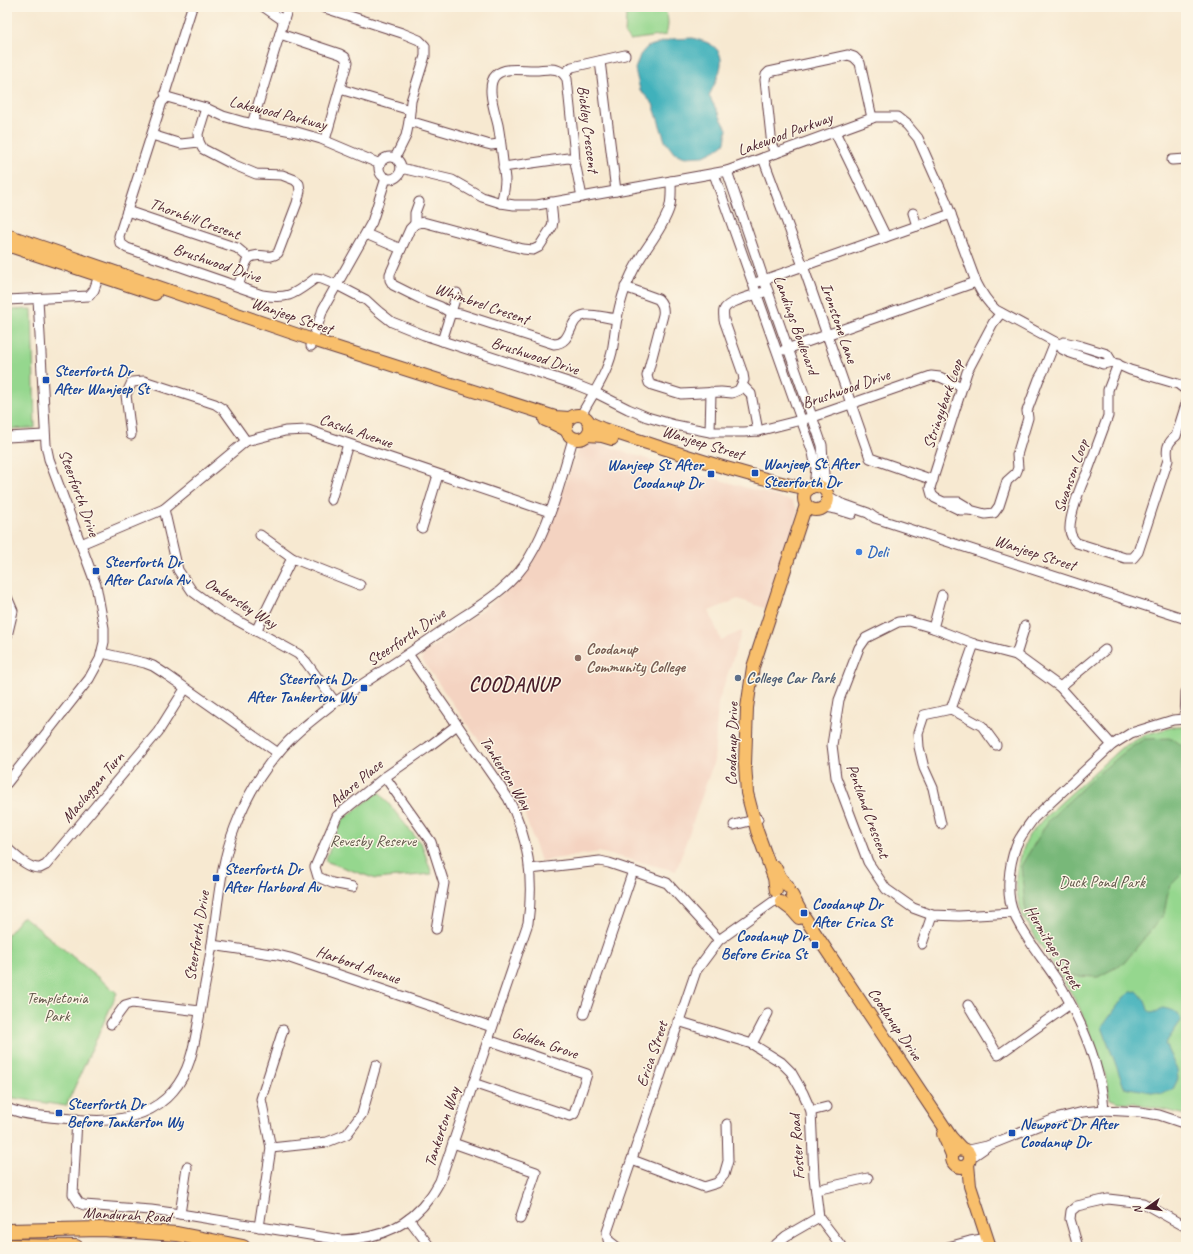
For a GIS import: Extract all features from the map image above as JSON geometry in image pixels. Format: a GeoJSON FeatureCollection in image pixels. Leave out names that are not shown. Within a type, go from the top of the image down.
{"type":"FeatureCollection","features":[{"type":"Feature","properties":{"kind":"highway","name":"Mandurah Road"},"geometry":{"type":"LineString","coordinates":[[7,1231],[109,1229],[177,1234],[244,1247]]}},
{"type":"Feature","properties":{"kind":"highway"},"geometry":{"type":"LineString","coordinates":[[7,1246],[76,1247]]}},
{"type":"Feature","properties":{"kind":"main road","name":"Wanjeep Street"},"geometry":{"type":"LineString","coordinates":[[7,235],[100,271],[550,422],[570,434]]}},
{"type":"Feature","properties":{"kind":"main road","name":"Wanjeep Street"},"geometry":{"type":"LineString","coordinates":[[7,245],[100,271]]}},
{"type":"Feature","properties":{"kind":"main road","name":"Wanjeep Street"},"geometry":{"type":"LineString","coordinates":[[312,343],[555,417],[569,418]]}},
{"type":"Feature","properties":{"kind":"main road"},"geometry":{"type":"LineString","coordinates":[[576,414],[586,419],[590,429],[587,435],[581,439],[570,434],[566,423],[569,418],[576,414]]}},
{"type":"Feature","properties":{"kind":"main road","name":"Wanjeep Street"},"geometry":{"type":"LineString","coordinates":[[586,419],[603,429],[760,477],[815,498]]}},
{"type":"Feature","properties":{"kind":"main road","name":"Wanjeep Street"},"geometry":{"type":"LineString","coordinates":[[587,435],[602,436],[815,498]]}},
{"type":"Feature","properties":{"kind":"main road","name":"Coodanup Drive"},"geometry":{"type":"LineString","coordinates":[[815,498],[804,526],[767,637],[754,686],[750,715],[749,757],[751,784],[760,844],[774,878],[778,897],[798,916],[934,1117],[945,1136],[963,1158]]}},
{"type":"Feature","properties":{"kind":"main road","name":"Coodanup Drive"},"geometry":{"type":"LineString","coordinates":[[756,820],[772,861],[801,912],[951,1137],[963,1158],[986,1243]]}},
{"type":"Feature","properties":{"kind":"main road"},"geometry":{"type":"LineString","coordinates":[[778,897],[777,888],[782,886],[790,891]]}},
{"type":"Feature","properties":{"kind":"street"},"geometry":{"type":"LineString","coordinates":[[127,211],[162,102],[167,97],[165,93],[192,7]]}},
{"type":"Feature","properties":{"kind":"street"},"geometry":{"type":"LineString","coordinates":[[264,7],[284,20]]}},
{"type":"Feature","properties":{"kind":"street"},"geometry":{"type":"LineString","coordinates":[[252,124],[288,7]]}},
{"type":"Feature","properties":{"kind":"street"},"geometry":{"type":"LineString","coordinates":[[322,7],[402,33],[419,40],[426,46],[425,56],[412,96],[406,136],[395,158]]}},
{"type":"Feature","properties":{"kind":"street"},"geometry":{"type":"LineString","coordinates":[[280,34],[345,57],[347,63],[325,140]]}},
{"type":"Feature","properties":{"kind":"street"},"geometry":{"type":"LineString","coordinates":[[564,74],[572,67],[625,55]]}},
{"type":"Feature","properties":{"kind":"street"},"geometry":{"type":"LineString","coordinates":[[776,153],[772,146],[765,80],[766,75],[770,72],[848,55],[854,57],[860,63],[872,118]]}},
{"type":"Feature","properties":{"kind":"street"},"geometry":{"type":"LineString","coordinates":[[600,61],[616,191]]}},
{"type":"Feature","properties":{"kind":"street","name":"Bickley Crescent"},"geometry":{"type":"LineString","coordinates":[[501,203],[505,181],[498,125],[492,106],[491,86],[493,79],[497,74],[507,70],[528,71],[555,69],[564,74],[566,79],[574,146],[574,159],[582,197]]}},
{"type":"Feature","properties":{"kind":"street"},"geometry":{"type":"LineString","coordinates":[[340,89],[410,110]]}},
{"type":"Feature","properties":{"kind":"street","name":"Lakewood Parkway"},"geometry":{"type":"LineString","coordinates":[[167,97],[206,108],[223,116],[252,124],[297,132],[325,140],[380,164]]}},
{"type":"Feature","properties":{"kind":"street"},"geometry":{"type":"LineString","coordinates":[[152,135],[181,144],[199,142],[198,134],[206,108]]}},
{"type":"Feature","properties":{"kind":"street","name":"Lakewood Parkway"},"geometry":{"type":"LineString","coordinates":[[401,168],[452,180],[482,197],[501,203],[537,205],[728,171],[875,117],[897,117],[918,138],[946,201],[976,282],[992,306],[1001,313],[1057,343],[1062,349],[1068,352],[1103,364],[1115,363],[1130,370],[1178,384],[1186,390]]}},
{"type":"Feature","properties":{"kind":"street"},"geometry":{"type":"LineString","coordinates":[[409,122],[491,145],[500,144]]}},
{"type":"Feature","properties":{"kind":"street"},"geometry":{"type":"LineString","coordinates":[[835,132],[886,237]]}},
{"type":"Feature","properties":{"kind":"street","name":"Thornbill Cresent"},"geometry":{"type":"LineString","coordinates":[[127,211],[238,248],[249,258],[255,255],[269,257],[278,253],[288,231],[299,196],[299,184],[295,180],[282,175],[256,174],[232,164],[203,149],[199,142]]}},
{"type":"Feature","properties":{"kind":"street"},"geometry":{"type":"LineString","coordinates":[[389,157],[395,158],[399,162],[401,168],[399,174],[393,178],[386,178],[379,169],[380,164],[384,159],[389,157]]}},
{"type":"Feature","properties":{"kind":"street"},"geometry":{"type":"LineString","coordinates":[[503,167],[568,158],[574,159]]}},
{"type":"Feature","properties":{"kind":"street","name":"Ironstone Lane"},"geometry":{"type":"LineString","coordinates":[[763,158],[803,266],[870,458],[932,480]]}},
{"type":"Feature","properties":{"kind":"street"},"geometry":{"type":"LineString","coordinates":[[1172,160],[1186,159]]}},
{"type":"Feature","properties":{"kind":"street","name":"Landings Boulevard"},"geometry":{"type":"LineString","coordinates":[[728,171],[764,280],[822,445],[815,498]]}},
{"type":"Feature","properties":{"kind":"street","name":"Landings Boulevard"},"geometry":{"type":"LineString","coordinates":[[714,174],[813,453],[816,468],[815,498]]}},
{"type":"Feature","properties":{"kind":"street"},"geometry":{"type":"LineString","coordinates":[[312,343],[324,309],[372,222],[386,178]]}},
{"type":"Feature","properties":{"kind":"street"},"geometry":{"type":"LineString","coordinates":[[586,419],[594,392],[609,362],[617,319],[626,287],[638,261],[664,220],[669,209],[671,201],[671,181]]}},
{"type":"Feature","properties":{"kind":"street","name":"Whimbrel Cresent"},"geometry":{"type":"LineString","coordinates":[[419,202],[415,213],[415,224],[410,229],[390,274],[392,285],[451,313],[462,314],[554,344],[561,344],[566,340],[574,322],[579,317],[585,315],[617,319]]}},
{"type":"Feature","properties":{"kind":"street"},"geometry":{"type":"LineString","coordinates":[[415,224],[423,222],[524,249],[533,250],[539,247],[552,227],[552,202]]}},
{"type":"Feature","properties":{"kind":"street","name":"Brushwood Drive"},"geometry":{"type":"LineString","coordinates":[[127,211],[119,236],[120,242],[128,248],[238,286],[275,297],[287,296],[298,292],[316,278],[322,279],[366,300],[378,312],[392,322],[424,335],[574,384],[594,392],[619,406],[647,417],[675,425],[710,432],[758,431],[813,417],[932,376],[940,377],[962,387]]}},
{"type":"Feature","properties":{"kind":"street"},"geometry":{"type":"LineString","coordinates":[[913,213],[917,226]]}},
{"type":"Feature","properties":{"kind":"street"},"geometry":{"type":"LineString","coordinates":[[753,283],[951,214]]}},
{"type":"Feature","properties":{"kind":"street"},"geometry":{"type":"LineString","coordinates":[[366,234],[401,249]]}},
{"type":"Feature","properties":{"kind":"street"},"geometry":{"type":"LineString","coordinates":[[238,286],[246,262],[249,258]]}},
{"type":"Feature","properties":{"kind":"street"},"geometry":{"type":"LineString","coordinates":[[7,300],[89,296],[94,290],[100,271]]}},
{"type":"Feature","properties":{"kind":"street"},"geometry":{"type":"LineString","coordinates":[[777,352],[976,282]]}},
{"type":"Feature","properties":{"kind":"street"},"geometry":{"type":"LineString","coordinates":[[626,287],[658,299],[662,305],[664,309],[661,326],[647,371],[647,376],[652,385],[681,394],[736,392],[742,385],[744,380],[743,374],[723,314],[724,309],[730,304],[768,291]]}},
{"type":"Feature","properties":{"kind":"street"},"geometry":{"type":"LineString","coordinates":[[442,341],[457,293]]}},
{"type":"Feature","properties":{"kind":"street","name":"Steerforth Drive"},"geometry":{"type":"LineString","coordinates":[[9,776],[90,679],[102,653],[104,636],[99,597],[93,576],[49,459],[44,435],[38,299]]}},
{"type":"Feature","properties":{"kind":"street","name":"Stringybark Loop"},"geometry":{"type":"LineString","coordinates":[[1001,313],[993,323],[971,365],[962,387],[930,488],[932,495],[937,499],[960,510],[970,510],[985,514],[994,513],[1000,506],[1007,481],[1016,473],[1018,468],[1017,451],[1028,418],[1027,411],[1039,379],[1057,343]]}},
{"type":"Feature","properties":{"kind":"street","name":"Swanson Loop"},"geometry":{"type":"LineString","coordinates":[[1115,363],[1108,390],[1108,416],[1087,473],[1082,481],[1070,521],[1070,531],[1077,543],[1125,558],[1133,558],[1138,552],[1168,460],[1166,450],[1172,439],[1176,436],[1186,404]]}},
{"type":"Feature","properties":{"kind":"street"},"geometry":{"type":"LineString","coordinates":[[131,435],[126,395],[132,382],[144,381],[215,404],[224,410],[246,441]]}},
{"type":"Feature","properties":{"kind":"street"},"geometry":{"type":"LineString","coordinates":[[742,385],[751,394],[758,431]]}},
{"type":"Feature","properties":{"kind":"street"},"geometry":{"type":"LineString","coordinates":[[710,432],[711,392]]}},
{"type":"Feature","properties":{"kind":"street","name":"Casula Avenue"},"geometry":{"type":"LineString","coordinates":[[81,544],[164,509],[246,441],[285,431],[308,430],[550,512]]}},
{"type":"Feature","properties":{"kind":"street","name":"Steerforth Drive"},"geometry":{"type":"LineString","coordinates":[[7,1108],[34,1115],[77,1119],[113,1120],[132,1117],[166,1098],[173,1091],[185,1074],[193,1053],[212,945],[220,881],[229,844],[241,812],[254,786],[278,753],[300,731],[335,702],[492,597],[519,572],[529,559],[550,512],[570,434]]}},
{"type":"Feature","properties":{"kind":"street"},"geometry":{"type":"LineString","coordinates":[[7,437],[44,435]]}},
{"type":"Feature","properties":{"kind":"street"},"geometry":{"type":"LineString","coordinates":[[331,500],[348,444]]}},
{"type":"Feature","properties":{"kind":"street"},"geometry":{"type":"LineString","coordinates":[[422,528],[438,475]]}},
{"type":"Feature","properties":{"kind":"street","name":"Wanjeep Street"},"geometry":{"type":"LineString","coordinates":[[815,498],[840,503],[868,513],[875,518],[1186,619]]}},
{"type":"Feature","properties":{"kind":"street","name":"Ombersley Way"},"geometry":{"type":"LineString","coordinates":[[164,509],[178,570],[192,591],[218,610],[298,654],[306,662],[335,702]]}},
{"type":"Feature","properties":{"kind":"street"},"geometry":{"type":"LineString","coordinates":[[260,535],[292,558],[360,585]]}},
{"type":"Feature","properties":{"kind":"street"},"geometry":{"type":"LineString","coordinates":[[256,631],[292,558]]}},
{"type":"Feature","properties":{"kind":"street"},"geometry":{"type":"LineString","coordinates":[[933,628],[942,595]]}},
{"type":"Feature","properties":{"kind":"street"},"geometry":{"type":"LineString","coordinates":[[7,597],[13,611],[7,636]]}},
{"type":"Feature","properties":{"kind":"street","name":"Pentland Crescent"},"geometry":{"type":"LineString","coordinates":[[1013,912],[959,916],[932,915],[913,908],[886,889],[868,862],[836,776],[832,745],[838,700],[859,648],[866,638],[898,622],[909,621],[933,628],[974,644],[1016,655],[1060,687],[1112,745]]}},
{"type":"Feature","properties":{"kind":"street"},"geometry":{"type":"LineString","coordinates":[[1016,655],[1025,626]]}},
{"type":"Feature","properties":{"kind":"street"},"geometry":{"type":"LineString","coordinates":[[951,709],[974,644]]}},
{"type":"Feature","properties":{"kind":"street"},"geometry":{"type":"LineString","coordinates":[[1060,687],[1105,650]]}},
{"type":"Feature","properties":{"kind":"street"},"geometry":{"type":"LineString","coordinates":[[102,653],[137,660],[153,666],[278,753]]}},
{"type":"Feature","properties":{"kind":"street","name":"Tankerton Way"},"geometry":{"type":"LineString","coordinates":[[77,1119],[72,1189],[73,1194],[79,1203],[91,1206],[150,1210],[341,1240],[357,1240],[380,1235],[409,1219],[430,1198],[440,1181],[472,1083],[528,923],[531,891],[530,869],[522,830],[508,798],[408,654]]}},
{"type":"Feature","properties":{"kind":"street","name":"Maclaggan Turn"},"geometry":{"type":"LineString","coordinates":[[7,848],[32,867],[40,868],[46,865],[158,732],[185,688]]}},
{"type":"Feature","properties":{"kind":"street"},"geometry":{"type":"LineString","coordinates":[[1185,719],[1186,692]]}},
{"type":"Feature","properties":{"kind":"street"},"geometry":{"type":"LineString","coordinates":[[940,824],[933,788],[924,768],[921,756],[918,733],[924,715],[951,709],[982,726],[996,745]]}},
{"type":"Feature","properties":{"kind":"street","name":"Hermitage Street"},"geometry":{"type":"LineString","coordinates":[[1104,1110],[1103,1092],[1098,1072],[1086,1038],[1061,987],[1019,925],[1013,912],[1010,897],[1009,874],[1016,845],[1034,818],[1112,745],[1131,733],[1185,719]]}},
{"type":"Feature","properties":{"kind":"street","name":"Adare Place"},"geometry":{"type":"LineString","coordinates":[[353,887],[332,883],[318,877],[315,867],[338,816],[385,777],[457,725]]}},
{"type":"Feature","properties":{"kind":"street"},"geometry":{"type":"LineString","coordinates":[[385,777],[431,842],[444,883],[436,928]]}},
{"type":"Feature","properties":{"kind":"street"},"geometry":{"type":"LineString","coordinates":[[734,825],[756,820]]}},
{"type":"Feature","properties":{"kind":"street"},"geometry":{"type":"LineString","coordinates":[[530,869],[600,862],[609,863],[667,883],[719,940]]}},
{"type":"Feature","properties":{"kind":"street"},"geometry":{"type":"LineString","coordinates":[[584,1014],[633,871]]}},
{"type":"Feature","properties":{"kind":"street","name":"Erica Street"},"geometry":{"type":"LineString","coordinates":[[617,1247],[608,1240],[607,1232],[696,971],[719,940],[778,897]]}},
{"type":"Feature","properties":{"kind":"street"},"geometry":{"type":"LineString","coordinates":[[922,944],[932,915]]}},
{"type":"Feature","properties":{"kind":"street","name":"Harbord Avenue"},"geometry":{"type":"LineString","coordinates":[[212,945],[290,958],[492,1027]]}},
{"type":"Feature","properties":{"kind":"street"},"geometry":{"type":"LineString","coordinates":[[111,1024],[125,1005],[132,1003],[200,1011]]}},
{"type":"Feature","properties":{"kind":"street"},"geometry":{"type":"LineString","coordinates":[[968,1005],[998,1055],[1070,1004]]}},
{"type":"Feature","properties":{"kind":"street"},"geometry":{"type":"LineString","coordinates":[[752,1044],[768,1013]]}},
{"type":"Feature","properties":{"kind":"street","name":"Foster Road"},"geometry":{"type":"LineString","coordinates":[[678,1021],[752,1044],[781,1062],[791,1072],[811,1111],[814,1177],[819,1217]]}},
{"type":"Feature","properties":{"kind":"street"},"geometry":{"type":"LineString","coordinates":[[259,1227],[271,1148],[261,1099],[283,1030]]}},
{"type":"Feature","properties":{"kind":"street","name":"Golden Grove"},"geometry":{"type":"LineString","coordinates":[[472,1083],[570,1116],[574,1114],[587,1074],[488,1040]]}},
{"type":"Feature","properties":{"kind":"street"},"geometry":{"type":"LineString","coordinates":[[271,1148],[327,1142],[347,1134],[362,1114],[376,1066]]}},
{"type":"Feature","properties":{"kind":"street"},"geometry":{"type":"LineString","coordinates":[[811,1111],[827,1107]]}},
{"type":"Feature","properties":{"kind":"street"},"geometry":{"type":"LineString","coordinates":[[963,1158],[987,1146],[1055,1119],[1084,1112],[1104,1110],[1140,1112],[1159,1115],[1186,1124]]}},
{"type":"Feature","properties":{"kind":"street"},"geometry":{"type":"LineString","coordinates":[[632,1160],[704,1187],[717,1183],[724,1175],[728,1161],[727,1124]]}},
{"type":"Feature","properties":{"kind":"street"},"geometry":{"type":"LineString","coordinates":[[453,1143],[536,1172],[520,1218]]}},
{"type":"Feature","properties":{"kind":"street"},"geometry":{"type":"LineString","coordinates":[[180,1214],[187,1167]]}},
{"type":"Feature","properties":{"kind":"street"},"geometry":{"type":"LineString","coordinates":[[816,1190],[868,1178]]}},
{"type":"Feature","properties":{"kind":"street"},"geometry":{"type":"LineString","coordinates":[[1078,1247],[1070,1219],[1071,1211],[1077,1206],[1108,1199],[1144,1203],[1186,1227]]}},
{"type":"Feature","properties":{"kind":"street"},"geometry":{"type":"LineString","coordinates":[[773,1247],[786,1236],[819,1217],[842,1247]]}},
{"type":"Feature","properties":{"kind":"street"},"geometry":{"type":"LineString","coordinates":[[409,1219],[430,1247]]}},
{"type":"Feature","properties":{"kind":"street"},"geometry":{"type":"LineString","coordinates":[[948,1247],[970,1241],[986,1243]]}},
{"type":"Feature","properties":{"kind":"shaded area","name":"Coodanup Community College"},"geometry":{"type":"Polygon","coordinates":[[[593,441],[595,444],[602,444],[634,455],[792,501],[798,511],[767,609],[738,599],[709,611],[721,640],[742,631],[718,703],[714,761],[676,871],[599,852],[541,861],[518,796],[422,660],[423,655],[499,597],[530,568],[556,511],[579,448],[593,441]]]}},
{"type":"Feature","properties":{"kind":"green space"},"geometry":{"type":"Polygon","coordinates":[[[649,7],[663,7],[668,21],[666,35],[630,40],[625,35],[626,14],[649,7]]]}},
{"type":"Feature","properties":{"kind":"green space"},"geometry":{"type":"Polygon","coordinates":[[[32,309],[35,428],[7,429],[7,310],[32,309]]]}},
{"type":"Feature","properties":{"kind":"green space","name":"Duck Pond Park"},"geometry":{"type":"Polygon","coordinates":[[[1177,726],[1186,726],[1186,1115],[1134,1103],[1118,1102],[1110,1099],[1105,1074],[1078,1005],[1022,915],[1017,893],[1016,876],[1019,859],[1029,835],[1045,817],[1121,748],[1147,734],[1177,726]]]}},
{"type":"Feature","properties":{"kind":"green space"},"geometry":{"type":"Polygon","coordinates":[[[1172,738],[1186,749],[1186,870],[1169,887],[1164,914],[1124,963],[1098,977],[1072,976],[1026,916],[1021,866],[1049,820],[1093,778],[1126,751],[1144,739],[1172,738]]]}},
{"type":"Feature","properties":{"kind":"green space","name":"Revesby Reserve"},"geometry":{"type":"Polygon","coordinates":[[[379,792],[422,845],[432,874],[376,879],[325,861],[342,820],[379,792]]]}},
{"type":"Feature","properties":{"kind":"green space","name":"Templetonia Park"},"geometry":{"type":"Polygon","coordinates":[[[23,916],[117,993],[66,1106],[7,1097],[7,935],[23,916]]]}},
{"type":"Feature","properties":{"kind":"water"},"geometry":{"type":"Polygon","coordinates":[[[693,38],[710,44],[717,49],[720,55],[721,62],[718,76],[709,96],[727,129],[725,143],[716,150],[704,156],[685,157],[674,153],[665,141],[653,104],[640,90],[635,69],[640,55],[647,47],[672,39],[693,38]]]}},
{"type":"Feature","properties":{"kind":"water"},"geometry":{"type":"Polygon","coordinates":[[[1137,991],[1144,1000],[1148,1010],[1152,1013],[1162,1008],[1168,1009],[1174,1011],[1181,1021],[1165,1044],[1177,1070],[1178,1079],[1173,1089],[1162,1094],[1124,1087],[1102,1027],[1124,997],[1131,992],[1137,991]]]}},
{"type":"Feature","properties":{"kind":"place","name":"Steerforth Dr After Wanjeep St"},"geometry":{"type":"Point","coordinates":[46,380]}},
{"type":"Feature","properties":{"kind":"place","name":"Wanjeep St After Steerforth Dr"},"geometry":{"type":"Point","coordinates":[755,473]}},
{"type":"Feature","properties":{"kind":"place","name":"Wanjeep St After Coodanup Dr"},"geometry":{"type":"Point","coordinates":[711,474]}},
{"type":"Feature","properties":{"kind":"place","name":"Deli"},"geometry":{"type":"Point","coordinates":[859,552]}},
{"type":"Feature","properties":{"kind":"place","name":"Steerforth Dr After Casula Av"},"geometry":{"type":"Point","coordinates":[96,571]}},
{"type":"Feature","properties":{"kind":"place","name":"Coodanup Community College"},"geometry":{"type":"Point","coordinates":[578,658]}},
{"type":"Feature","properties":{"kind":"place","name":"College Car Park"},"geometry":{"type":"Point","coordinates":[738,678]}},
{"type":"Feature","properties":{"kind":"place","name":"Steerforth Dr After Tankerton Wy"},"geometry":{"type":"Point","coordinates":[364,688]}},
{"type":"Feature","properties":{"kind":"place","name":"Steerforth Dr After Harbord Av"},"geometry":{"type":"Point","coordinates":[216,878]}},
{"type":"Feature","properties":{"kind":"place","name":"Coodanup Dr After Erica St"},"geometry":{"type":"Point","coordinates":[804,913]}},
{"type":"Feature","properties":{"kind":"place","name":"Coodanup Dr Before Erica St"},"geometry":{"type":"Point","coordinates":[815,945]}},
{"type":"Feature","properties":{"kind":"place","name":"Steerforth Dr Before Tankerton Wy"},"geometry":{"type":"Point","coordinates":[59,1113]}},
{"type":"Feature","properties":{"kind":"place","name":"Newport Dr After Coodanup Dr"},"geometry":{"type":"Point","coordinates":[1012,1133]}},
{"type":"Feature","properties":{"kind":"district","name":"COODANUP"},"geometry":{"type":"Point","coordinates":[514,684]}}]}
